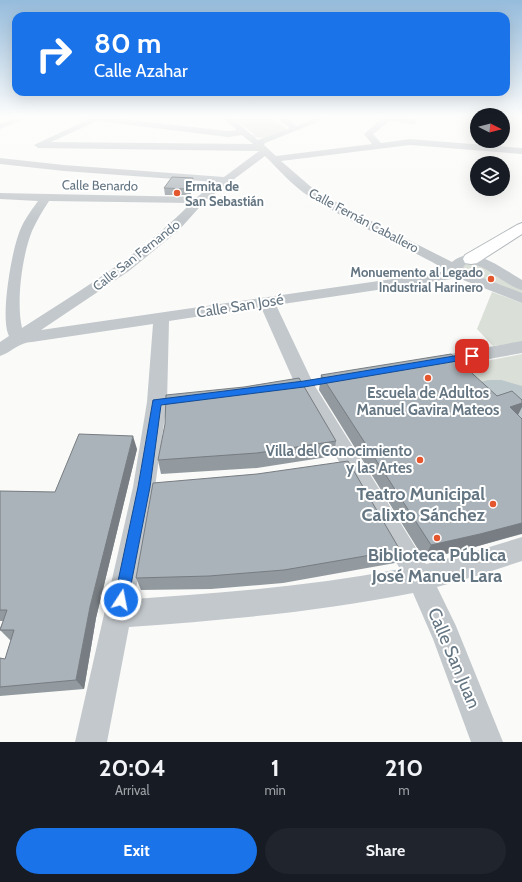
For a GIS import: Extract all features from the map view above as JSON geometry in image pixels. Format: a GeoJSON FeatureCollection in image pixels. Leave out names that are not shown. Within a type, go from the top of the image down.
{"type":"FeatureCollection","features":[{"type":"Feature","properties":{"kind":"main road"},"geometry":{"type":"LineString","coordinates":[[462,266],[522,228]]}},
{"type":"Feature","properties":{"kind":"street","name":"Calle San Fernando"},"geometry":{"type":"LineString","coordinates":[[0,350],[124,268],[174,227],[200,200],[261,152]]}},
{"type":"Feature","properties":{"kind":"street","name":"Calle Fernán Caballero"},"geometry":{"type":"LineString","coordinates":[[270,152],[313,194],[377,229],[425,252],[462,266]]}},
{"type":"Feature","properties":{"kind":"street"},"geometry":{"type":"LineString","coordinates":[[2,162],[16,155]]}},
{"type":"Feature","properties":{"kind":"street"},"geometry":{"type":"LineString","coordinates":[[2,162],[226,180]]}},
{"type":"Feature","properties":{"kind":"street","name":"Calle Benardo"},"geometry":{"type":"LineString","coordinates":[[0,196],[200,200]]}},
{"type":"Feature","properties":{"kind":"street"},"geometry":{"type":"LineString","coordinates":[[20,338],[14,331],[13,323],[13,296],[17,266],[24,237],[30,222],[45,198]]}},
{"type":"Feature","properties":{"kind":"street"},"geometry":{"type":"LineString","coordinates":[[462,266],[489,266],[522,286]]}},
{"type":"Feature","properties":{"kind":"street"},"geometry":{"type":"LineString","coordinates":[[462,266],[522,298]]}},
{"type":"Feature","properties":{"kind":"street","name":"Calle San José"},"geometry":{"type":"LineString","coordinates":[[20,338],[267,302],[462,266]]}},
{"type":"Feature","properties":{"kind":"street","name":"Calle San Juan"},"geometry":{"type":"LineString","coordinates":[[267,302],[304,384],[420,579],[446,636],[487,742]]}},
{"type":"Feature","properties":{"kind":"street"},"geometry":{"type":"LineString","coordinates":[[90,742],[118,614],[155,486],[164,401],[161,318]]}},
{"type":"Feature","properties":{"kind":"street"},"geometry":{"type":"LineString","coordinates":[[418,365],[522,347]]}},
{"type":"Feature","properties":{"kind":"street"},"geometry":{"type":"LineString","coordinates":[[328,468],[351,464]]}},
{"type":"Feature","properties":{"kind":"street"},"geometry":{"type":"LineString","coordinates":[[118,614],[228,606],[420,579],[462,568],[522,549]]}},
{"type":"Feature","properties":{"kind":"shaded area"},"geometry":{"type":"Polygon","coordinates":[[[466,263],[475,263],[522,288],[522,296],[462,270],[463,265],[466,263]]]}},
{"type":"Feature","properties":{"kind":"shaded area"},"geometry":{"type":"Polygon","coordinates":[[[492,292],[522,303],[522,342],[493,346],[477,329],[492,292]]]}},
{"type":"Feature","properties":{"kind":"shaded area"},"geometry":{"type":"Polygon","coordinates":[[[522,354],[522,442],[446,369],[522,354]]]}},
{"type":"Feature","properties":{"kind":"shaded area"},"geometry":{"type":"Polygon","coordinates":[[[501,380],[522,386],[522,422],[480,382],[501,380]]]}},
{"type":"Feature","properties":{"kind":"building"},"geometry":{"type":"Polygon","coordinates":[[[172,177],[193,178],[189,189],[164,188],[172,177]]]}},
{"type":"Feature","properties":{"kind":"building","name":"Villa del Conocimiento y las Artes"},"geometry":{"type":"Polygon","coordinates":[[[451,354],[497,396],[512,391],[522,400],[522,403],[510,407],[522,419],[522,523],[431,545],[321,375],[451,354]]]}},
{"type":"Feature","properties":{"kind":"building"},"geometry":{"type":"Polygon","coordinates":[[[299,378],[336,441],[257,453],[158,460],[165,424],[166,395],[244,387],[299,378]]]}},
{"type":"Feature","properties":{"kind":"building"},"geometry":{"type":"Polygon","coordinates":[[[79,434],[133,436],[90,607],[76,680],[0,687],[0,658],[5,659],[14,630],[0,630],[7,610],[0,610],[0,491],[55,492],[79,434]]]}},
{"type":"Feature","properties":{"kind":"building"},"geometry":{"type":"Polygon","coordinates":[[[348,461],[400,550],[284,570],[209,576],[136,578],[153,483],[257,474],[348,461]]]}},
{"type":"Feature","properties":{"kind":"place","name":"Ermita de San Sebastián"},"geometry":{"type":"Point","coordinates":[177,193]}},
{"type":"Feature","properties":{"kind":"place","name":"Monuemento al Legado Industrial Harinero"},"geometry":{"type":"Point","coordinates":[491,279]}},
{"type":"Feature","properties":{"kind":"place","name":"Escuela de Adultos Manuel Gavira Mateos"},"geometry":{"type":"Point","coordinates":[428,378]}},
{"type":"Feature","properties":{"kind":"place","name":"Villa del Conocimiento y las Artes"},"geometry":{"type":"Point","coordinates":[420,460]}},
{"type":"Feature","properties":{"kind":"place","name":"Teatro Municipal Calixto Sánchez"},"geometry":{"type":"Point","coordinates":[493,504]}},
{"type":"Feature","properties":{"kind":"place","name":"Biblioteca Pública José Manuel Lara"},"geometry":{"type":"Point","coordinates":[437,538]}},
{"type":"Feature","properties":{"kind":"route"},"geometry":{"type":"LineString","coordinates":[[121,600],[144,487],[157,402],[304,384],[472,356]]}}]}
